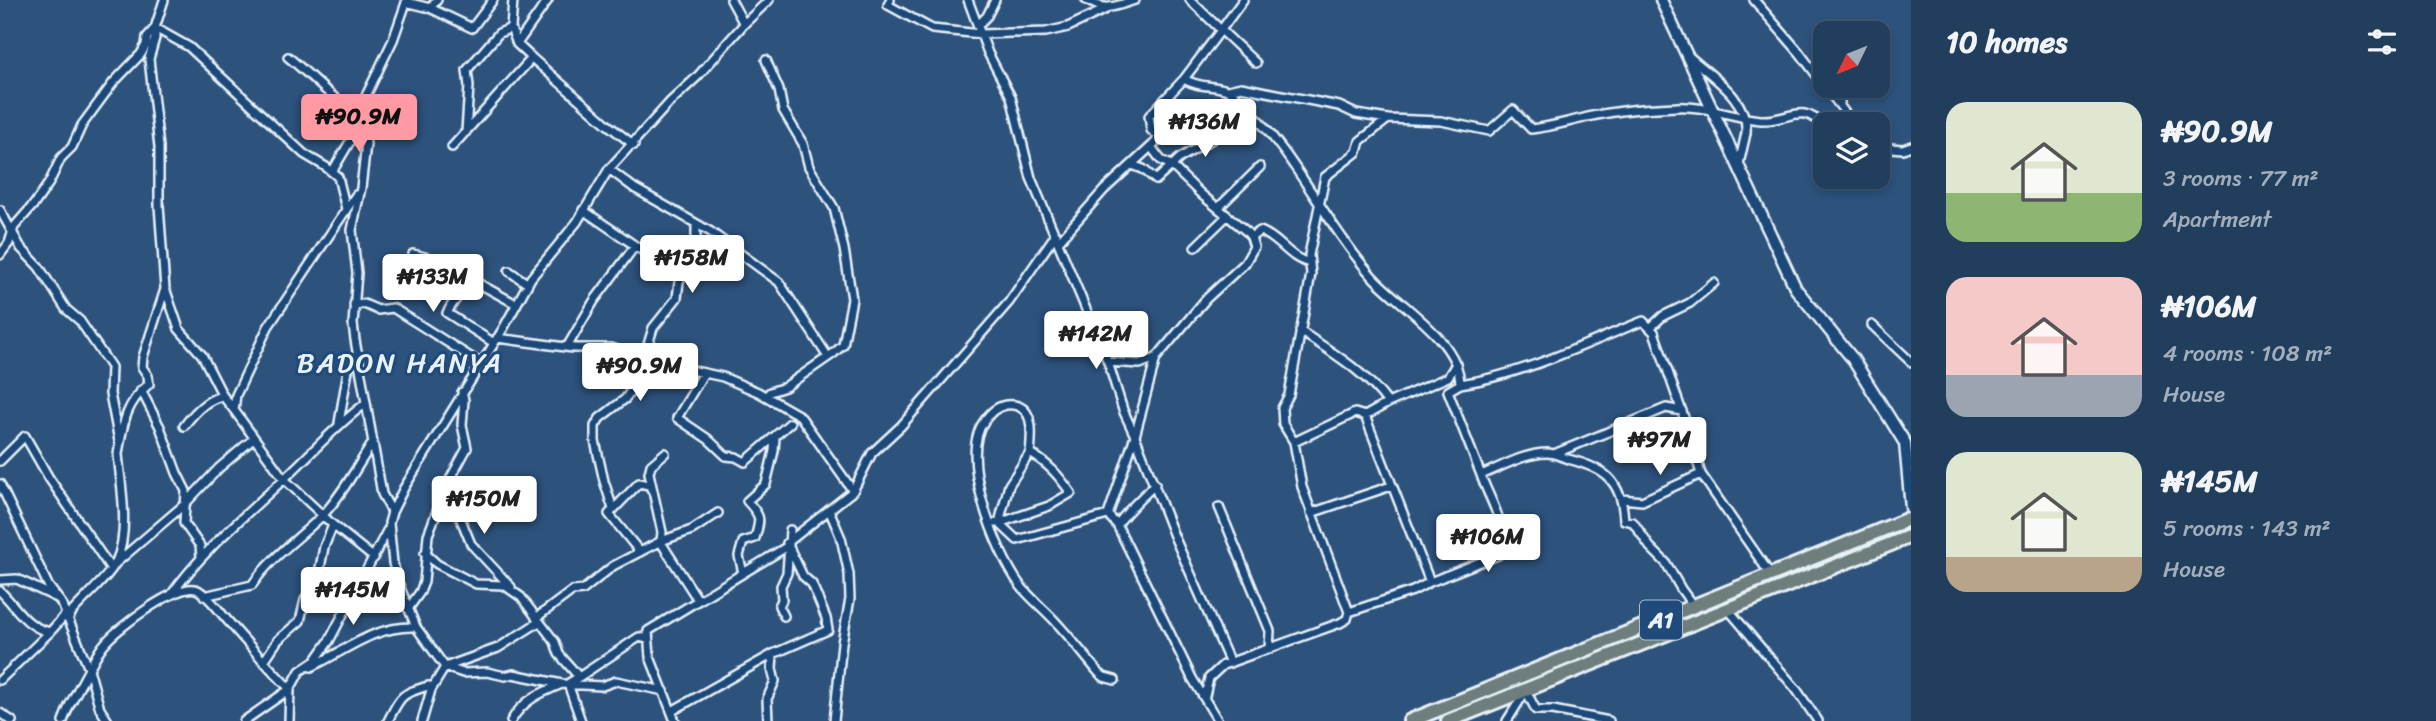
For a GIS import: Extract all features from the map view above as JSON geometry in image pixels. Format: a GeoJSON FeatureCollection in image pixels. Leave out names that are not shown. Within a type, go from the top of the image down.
{"type":"FeatureCollection","features":[{"type":"Feature","properties":{"kind":"highway","name":"A1"},"geometry":{"type":"LineString","coordinates":[[1410,721],[1911,517]]}},
{"type":"Feature","properties":{"kind":"highway","name":"A1"},"geometry":{"type":"LineString","coordinates":[[1448,721],[1911,536]]}},
{"type":"Feature","properties":{"kind":"main road"},"geometry":{"type":"LineString","coordinates":[[1661,0],[1796,289],[1852,358],[1905,443],[1911,508]]}},
{"type":"Feature","properties":{"kind":"street"},"geometry":{"type":"LineString","coordinates":[[164,0],[149,59],[159,147],[159,205],[165,289],[179,329],[202,355],[223,396],[284,480],[332,525],[374,558]]}},
{"type":"Feature","properties":{"kind":"street"},"geometry":{"type":"LineString","coordinates":[[430,8],[437,0]]}},
{"type":"Feature","properties":{"kind":"street"},"geometry":{"type":"LineString","coordinates":[[392,512],[382,494],[353,324],[357,273],[352,230],[361,188],[366,144],[362,119],[363,102],[393,40],[407,1],[430,8],[472,28],[493,0]]}},
{"type":"Feature","properties":{"kind":"street"},"geometry":{"type":"LineString","coordinates":[[513,0],[511,28],[517,44],[634,145]]}},
{"type":"Feature","properties":{"kind":"street"},"geometry":{"type":"LineString","coordinates":[[517,44],[548,0]]}},
{"type":"Feature","properties":{"kind":"street"},"geometry":{"type":"LineString","coordinates":[[731,0],[744,24]]}},
{"type":"Feature","properties":{"kind":"street"},"geometry":{"type":"LineString","coordinates":[[244,721],[290,689],[300,671],[315,661],[329,641],[358,583],[374,558],[404,488],[496,341],[528,284],[548,255],[577,222],[609,169],[769,0]]}},
{"type":"Feature","properties":{"kind":"street"},"geometry":{"type":"LineString","coordinates":[[890,0],[888,5],[932,29],[1046,32],[1068,27],[1106,9],[1135,0]]}},
{"type":"Feature","properties":{"kind":"street"},"geometry":{"type":"LineString","coordinates":[[968,0],[988,53],[1010,94],[1031,178],[1058,237],[1085,311],[1108,362],[1123,410],[1174,536],[1230,663]]}},
{"type":"Feature","properties":{"kind":"street"},"geometry":{"type":"LineString","coordinates":[[980,30],[995,0]]}},
{"type":"Feature","properties":{"kind":"street"},"geometry":{"type":"LineString","coordinates":[[1086,0],[1106,9]]}},
{"type":"Feature","properties":{"kind":"street"},"geometry":{"type":"LineString","coordinates":[[1190,0],[1256,63]]}},
{"type":"Feature","properties":{"kind":"street"},"geometry":{"type":"LineString","coordinates":[[675,721],[650,657],[648,631],[788,544],[853,491],[872,453],[901,426],[1009,302],[1058,237],[1151,147],[1158,136],[1151,130],[1149,116],[1184,79],[1243,0]]}},
{"type":"Feature","properties":{"kind":"street"},"geometry":{"type":"LineString","coordinates":[[1754,0],[1845,112]]}},
{"type":"Feature","properties":{"kind":"street"},"geometry":{"type":"LineString","coordinates":[[466,132],[469,86],[467,70],[499,33],[511,28]]}},
{"type":"Feature","properties":{"kind":"street"},"geometry":{"type":"LineString","coordinates":[[155,29],[189,47],[304,154],[338,177],[346,209]]}},
{"type":"Feature","properties":{"kind":"street"},"geometry":{"type":"LineString","coordinates":[[0,255],[12,232],[49,183],[61,158],[72,147],[82,125],[113,83],[141,54],[147,37],[155,29]]}},
{"type":"Feature","properties":{"kind":"street"},"geometry":{"type":"LineString","coordinates":[[1686,54],[1739,102],[1746,131],[1738,166]]}},
{"type":"Feature","properties":{"kind":"street"},"geometry":{"type":"LineString","coordinates":[[288,57],[362,119]]}},
{"type":"Feature","properties":{"kind":"street"},"geometry":{"type":"LineString","coordinates":[[452,147],[532,58]]}},
{"type":"Feature","properties":{"kind":"street"},"geometry":{"type":"LineString","coordinates":[[766,60],[779,90],[783,110],[803,144],[809,166],[834,208],[845,248],[852,299],[843,345],[785,387],[766,396]]}},
{"type":"Feature","properties":{"kind":"street"},"geometry":{"type":"LineString","coordinates":[[1184,79],[1198,87],[1228,90],[1241,87],[1339,106],[1356,114],[1388,119],[1441,121],[1489,131],[1513,110],[1531,129],[1596,116],[1676,107],[1772,119],[1806,113],[1813,116]]}},
{"type":"Feature","properties":{"kind":"street"},"geometry":{"type":"LineString","coordinates":[[1228,90],[1279,144],[1319,205],[1372,276],[1420,319],[1455,364],[1460,374],[1460,384]]}},
{"type":"Feature","properties":{"kind":"street"},"geometry":{"type":"LineString","coordinates":[[1840,98],[1840,104]]}},
{"type":"Feature","properties":{"kind":"street"},"geometry":{"type":"LineString","coordinates":[[332,172],[362,119]]}},
{"type":"Feature","properties":{"kind":"street"},"geometry":{"type":"LineString","coordinates":[[1205,697],[1209,678],[1223,666],[1347,619],[1349,612],[1302,487],[1294,442],[1283,424],[1282,408],[1289,395],[1325,177],[1357,152],[1360,141],[1388,119]]}},
{"type":"Feature","properties":{"kind":"street"},"geometry":{"type":"LineString","coordinates":[[1132,165],[1143,169],[1156,180],[1171,165],[1224,132]]}},
{"type":"Feature","properties":{"kind":"street"},"geometry":{"type":"LineString","coordinates":[[1890,149],[1911,146]]}},
{"type":"Feature","properties":{"kind":"street"},"geometry":{"type":"LineString","coordinates":[[1108,362],[1140,364],[1156,358],[1206,299],[1245,263],[1254,247],[1251,237],[1171,165],[1161,160],[1151,147]]}},
{"type":"Feature","properties":{"kind":"street"},"geometry":{"type":"LineString","coordinates":[[1218,208],[1260,167]]}},
{"type":"Feature","properties":{"kind":"street"},"geometry":{"type":"LineString","coordinates":[[609,169],[634,188],[711,232],[779,282],[828,357]]}},
{"type":"Feature","properties":{"kind":"street"},"geometry":{"type":"LineString","coordinates":[[234,410],[236,395],[268,327],[361,188]]}},
{"type":"Feature","properties":{"kind":"street"},"geometry":{"type":"LineString","coordinates":[[583,209],[681,277]]}},
{"type":"Feature","properties":{"kind":"street"},"geometry":{"type":"LineString","coordinates":[[0,210],[21,248],[39,267],[66,309],[80,321],[111,367],[110,394],[120,445]]}},
{"type":"Feature","properties":{"kind":"street"},"geometry":{"type":"LineString","coordinates":[[1195,247],[1227,216]]}},
{"type":"Feature","properties":{"kind":"street"},"geometry":{"type":"LineString","coordinates":[[613,509],[594,433],[600,418],[625,399],[646,370],[647,348],[653,328],[677,298],[681,277],[696,242],[696,225]]}},
{"type":"Feature","properties":{"kind":"street"},"geometry":{"type":"LineString","coordinates":[[1251,237],[1260,231],[1270,235],[1299,261],[1310,262]]}},
{"type":"Feature","properties":{"kind":"street"},"geometry":{"type":"LineString","coordinates":[[567,347],[594,301],[635,246]]}},
{"type":"Feature","properties":{"kind":"street"},"geometry":{"type":"LineString","coordinates":[[413,254],[453,264],[483,286],[516,304]]}},
{"type":"Feature","properties":{"kind":"street"},"geometry":{"type":"LineString","coordinates":[[509,271],[528,284]]}},
{"type":"Feature","properties":{"kind":"street"},"geometry":{"type":"LineString","coordinates":[[1651,327],[1663,316],[1690,303],[1714,283]]}},
{"type":"Feature","properties":{"kind":"street"},"geometry":{"type":"LineString","coordinates":[[483,286],[458,294],[447,313],[496,341],[611,348],[723,377],[766,396],[800,416],[853,491]]}},
{"type":"Feature","properties":{"kind":"street"},"geometry":{"type":"LineString","coordinates":[[113,566],[125,512],[118,454],[134,396],[149,383],[142,367],[143,357],[165,289]]}},
{"type":"Feature","properties":{"kind":"street"},"geometry":{"type":"LineString","coordinates":[[354,305],[364,304],[378,310],[393,307],[480,363]]}},
{"type":"Feature","properties":{"kind":"street"},"geometry":{"type":"LineString","coordinates":[[1349,612],[1413,591],[1498,555],[1502,547],[1503,530],[1448,391],[1460,384],[1482,381],[1534,364],[1643,321],[1651,327],[1682,411],[1700,474],[1770,574]]}},
{"type":"Feature","properties":{"kind":"street"},"geometry":{"type":"LineString","coordinates":[[1872,325],[1911,362]]}},
{"type":"Feature","properties":{"kind":"street"},"geometry":{"type":"LineString","coordinates":[[1300,331],[1339,357],[1381,393],[1388,403]]}},
{"type":"Feature","properties":{"kind":"street"},"geometry":{"type":"LineString","coordinates":[[339,423],[349,364],[358,353]]}},
{"type":"Feature","properties":{"kind":"street"},"geometry":{"type":"LineString","coordinates":[[1108,515],[1135,436],[1156,358]]}},
{"type":"Feature","properties":{"kind":"street"},"geometry":{"type":"LineString","coordinates":[[1294,442],[1355,413],[1365,416],[1448,377],[1455,364]]}},
{"type":"Feature","properties":{"kind":"street"},"geometry":{"type":"LineString","coordinates":[[704,373],[677,418],[708,439],[726,456],[736,457],[744,462],[790,423]]}},
{"type":"Feature","properties":{"kind":"street"},"geometry":{"type":"LineString","coordinates":[[141,390],[160,427],[186,491],[184,523],[200,547],[201,557]]}},
{"type":"Feature","properties":{"kind":"street"},"geometry":{"type":"LineString","coordinates":[[408,609],[424,582],[428,535],[443,495],[467,448],[462,425],[462,392]]}},
{"type":"Feature","properties":{"kind":"street"},"geometry":{"type":"LineString","coordinates":[[184,426],[215,397],[223,396]]}},
{"type":"Feature","properties":{"kind":"street"},"geometry":{"type":"LineString","coordinates":[[171,596],[201,557],[284,480],[339,423],[365,404]]}},
{"type":"Feature","properties":{"kind":"street"},"geometry":{"type":"LineString","coordinates":[[995,523],[1009,485],[1030,453],[1032,428],[1027,413],[1009,405],[993,409],[980,425],[974,440],[978,488],[995,523],[1010,569],[1021,587],[1054,620],[1099,673],[1115,680]]}},
{"type":"Feature","properties":{"kind":"street"},"geometry":{"type":"LineString","coordinates":[[1480,475],[1532,456],[1554,454],[1666,408],[1682,411]]}},
{"type":"Feature","properties":{"kind":"street"},"geometry":{"type":"LineString","coordinates":[[1365,416],[1430,582]]}},
{"type":"Feature","properties":{"kind":"street"},"geometry":{"type":"LineString","coordinates":[[0,461],[25,436],[49,478],[113,566]]}},
{"type":"Feature","properties":{"kind":"street"},"geometry":{"type":"LineString","coordinates":[[743,573],[739,556],[743,542],[755,538],[759,524],[758,512],[747,501],[766,484],[775,437]]}},
{"type":"Feature","properties":{"kind":"street"},"geometry":{"type":"LineString","coordinates":[[0,680],[67,617],[113,566],[185,504],[219,468],[253,439]]}},
{"type":"Feature","properties":{"kind":"street"},"geometry":{"type":"LineString","coordinates":[[204,596],[251,585],[260,571],[323,514],[339,495],[372,444]]}},
{"type":"Feature","properties":{"kind":"street"},"geometry":{"type":"LineString","coordinates":[[640,552],[609,514],[639,483],[651,465],[665,453]]}},
{"type":"Feature","properties":{"kind":"street"},"geometry":{"type":"LineString","coordinates":[[995,523],[1049,506],[1071,494],[1046,462],[1030,453]]}},
{"type":"Feature","properties":{"kind":"street"},"geometry":{"type":"LineString","coordinates":[[1554,454],[1596,466],[1607,475],[1622,499],[1624,520],[1633,522],[1650,547],[1666,563],[1694,607]]}},
{"type":"Feature","properties":{"kind":"street"},"geometry":{"type":"LineString","coordinates":[[651,465],[649,474],[662,532],[660,541],[698,600]]}},
{"type":"Feature","properties":{"kind":"street"},"geometry":{"type":"LineString","coordinates":[[1622,499],[1642,500],[1700,474]]}},
{"type":"Feature","properties":{"kind":"street"},"geometry":{"type":"LineString","coordinates":[[639,483],[649,485],[653,492]]}},
{"type":"Feature","properties":{"kind":"street"},"geometry":{"type":"LineString","coordinates":[[0,484],[67,617],[89,669],[100,709],[108,721]]}},
{"type":"Feature","properties":{"kind":"street"},"geometry":{"type":"LineString","coordinates":[[1117,525],[1126,512],[1155,484]]}},
{"type":"Feature","properties":{"kind":"street"},"geometry":{"type":"LineString","coordinates":[[1311,513],[1391,486]]}},
{"type":"Feature","properties":{"kind":"street"},"geometry":{"type":"LineString","coordinates":[[443,495],[457,510],[471,544],[521,597],[555,642],[559,654],[579,677]]}},
{"type":"Feature","properties":{"kind":"street"},"geometry":{"type":"LineString","coordinates":[[1219,507],[1270,631],[1269,649]]}},
{"type":"Feature","properties":{"kind":"street"},"geometry":{"type":"LineString","coordinates":[[830,512],[841,538],[849,574],[850,599],[834,717],[841,721]]}},
{"type":"Feature","properties":{"kind":"street"},"geometry":{"type":"LineString","coordinates":[[422,721],[431,690],[445,667],[498,648],[572,591],[583,590],[613,566],[660,541],[692,530],[718,513]]}},
{"type":"Feature","properties":{"kind":"street"},"geometry":{"type":"LineString","coordinates":[[995,523],[1017,540],[1108,515]]}},
{"type":"Feature","properties":{"kind":"street"},"geometry":{"type":"LineString","coordinates":[[1108,515],[1117,525],[1192,678],[1218,721]]}},
{"type":"Feature","properties":{"kind":"street"},"geometry":{"type":"LineString","coordinates":[[389,523],[393,562],[408,609],[416,627],[445,667],[463,673],[487,672],[505,676],[513,674],[565,684],[602,686],[616,681],[664,691]]}},
{"type":"Feature","properties":{"kind":"street"},"geometry":{"type":"LineString","coordinates":[[264,661],[278,640],[300,621],[332,525]]}},
{"type":"Feature","properties":{"kind":"street"},"geometry":{"type":"LineString","coordinates":[[784,617],[779,606],[782,600],[781,586],[787,573],[790,530]]}},
{"type":"Feature","properties":{"kind":"street"},"geometry":{"type":"LineString","coordinates":[[672,711],[774,654],[828,630],[812,584],[803,576],[788,544]]}},
{"type":"Feature","properties":{"kind":"street"},"geometry":{"type":"LineString","coordinates":[[425,552],[434,562],[475,584],[495,583],[513,591]]}},
{"type":"Feature","properties":{"kind":"street"},"geometry":{"type":"LineString","coordinates":[[0,580],[17,579],[56,597]]}},
{"type":"Feature","properties":{"kind":"street"},"geometry":{"type":"LineString","coordinates":[[63,721],[103,644],[142,611],[192,588],[204,596],[290,689],[289,721]]}},
{"type":"Feature","properties":{"kind":"street"},"geometry":{"type":"LineString","coordinates":[[0,591],[25,621],[50,632]]}},
{"type":"Feature","properties":{"kind":"street"},"geometry":{"type":"LineString","coordinates":[[1727,608],[1796,689],[1818,721]]}},
{"type":"Feature","properties":{"kind":"street"},"geometry":{"type":"LineString","coordinates":[[300,671],[371,635],[397,626],[416,627]]}},
{"type":"Feature","properties":{"kind":"street"},"geometry":{"type":"LineString","coordinates":[[511,721],[524,703],[533,696],[579,677],[639,637],[648,639]]}},
{"type":"Feature","properties":{"kind":"street"},"geometry":{"type":"LineString","coordinates":[[768,721],[767,699],[775,681],[772,669],[774,654]]}},
{"type":"Feature","properties":{"kind":"street"},"geometry":{"type":"LineString","coordinates":[[565,684],[581,721]]}},
{"type":"Feature","properties":{"kind":"street"},"geometry":{"type":"LineString","coordinates":[[388,721],[407,691],[428,686],[431,690]]}},
{"type":"Feature","properties":{"kind":"street"},"geometry":{"type":"LineString","coordinates":[[1507,721],[1526,691],[1536,710],[1553,710],[1609,721]]}},
{"type":"Feature","properties":{"kind":"street"},"geometry":{"type":"LineString","coordinates":[[0,713],[12,721]]}},
{"type":"Feature","properties":{"kind":"district","name":"BADON HANYA"},"geometry":{"type":"Point","coordinates":[400,362]}}]}
